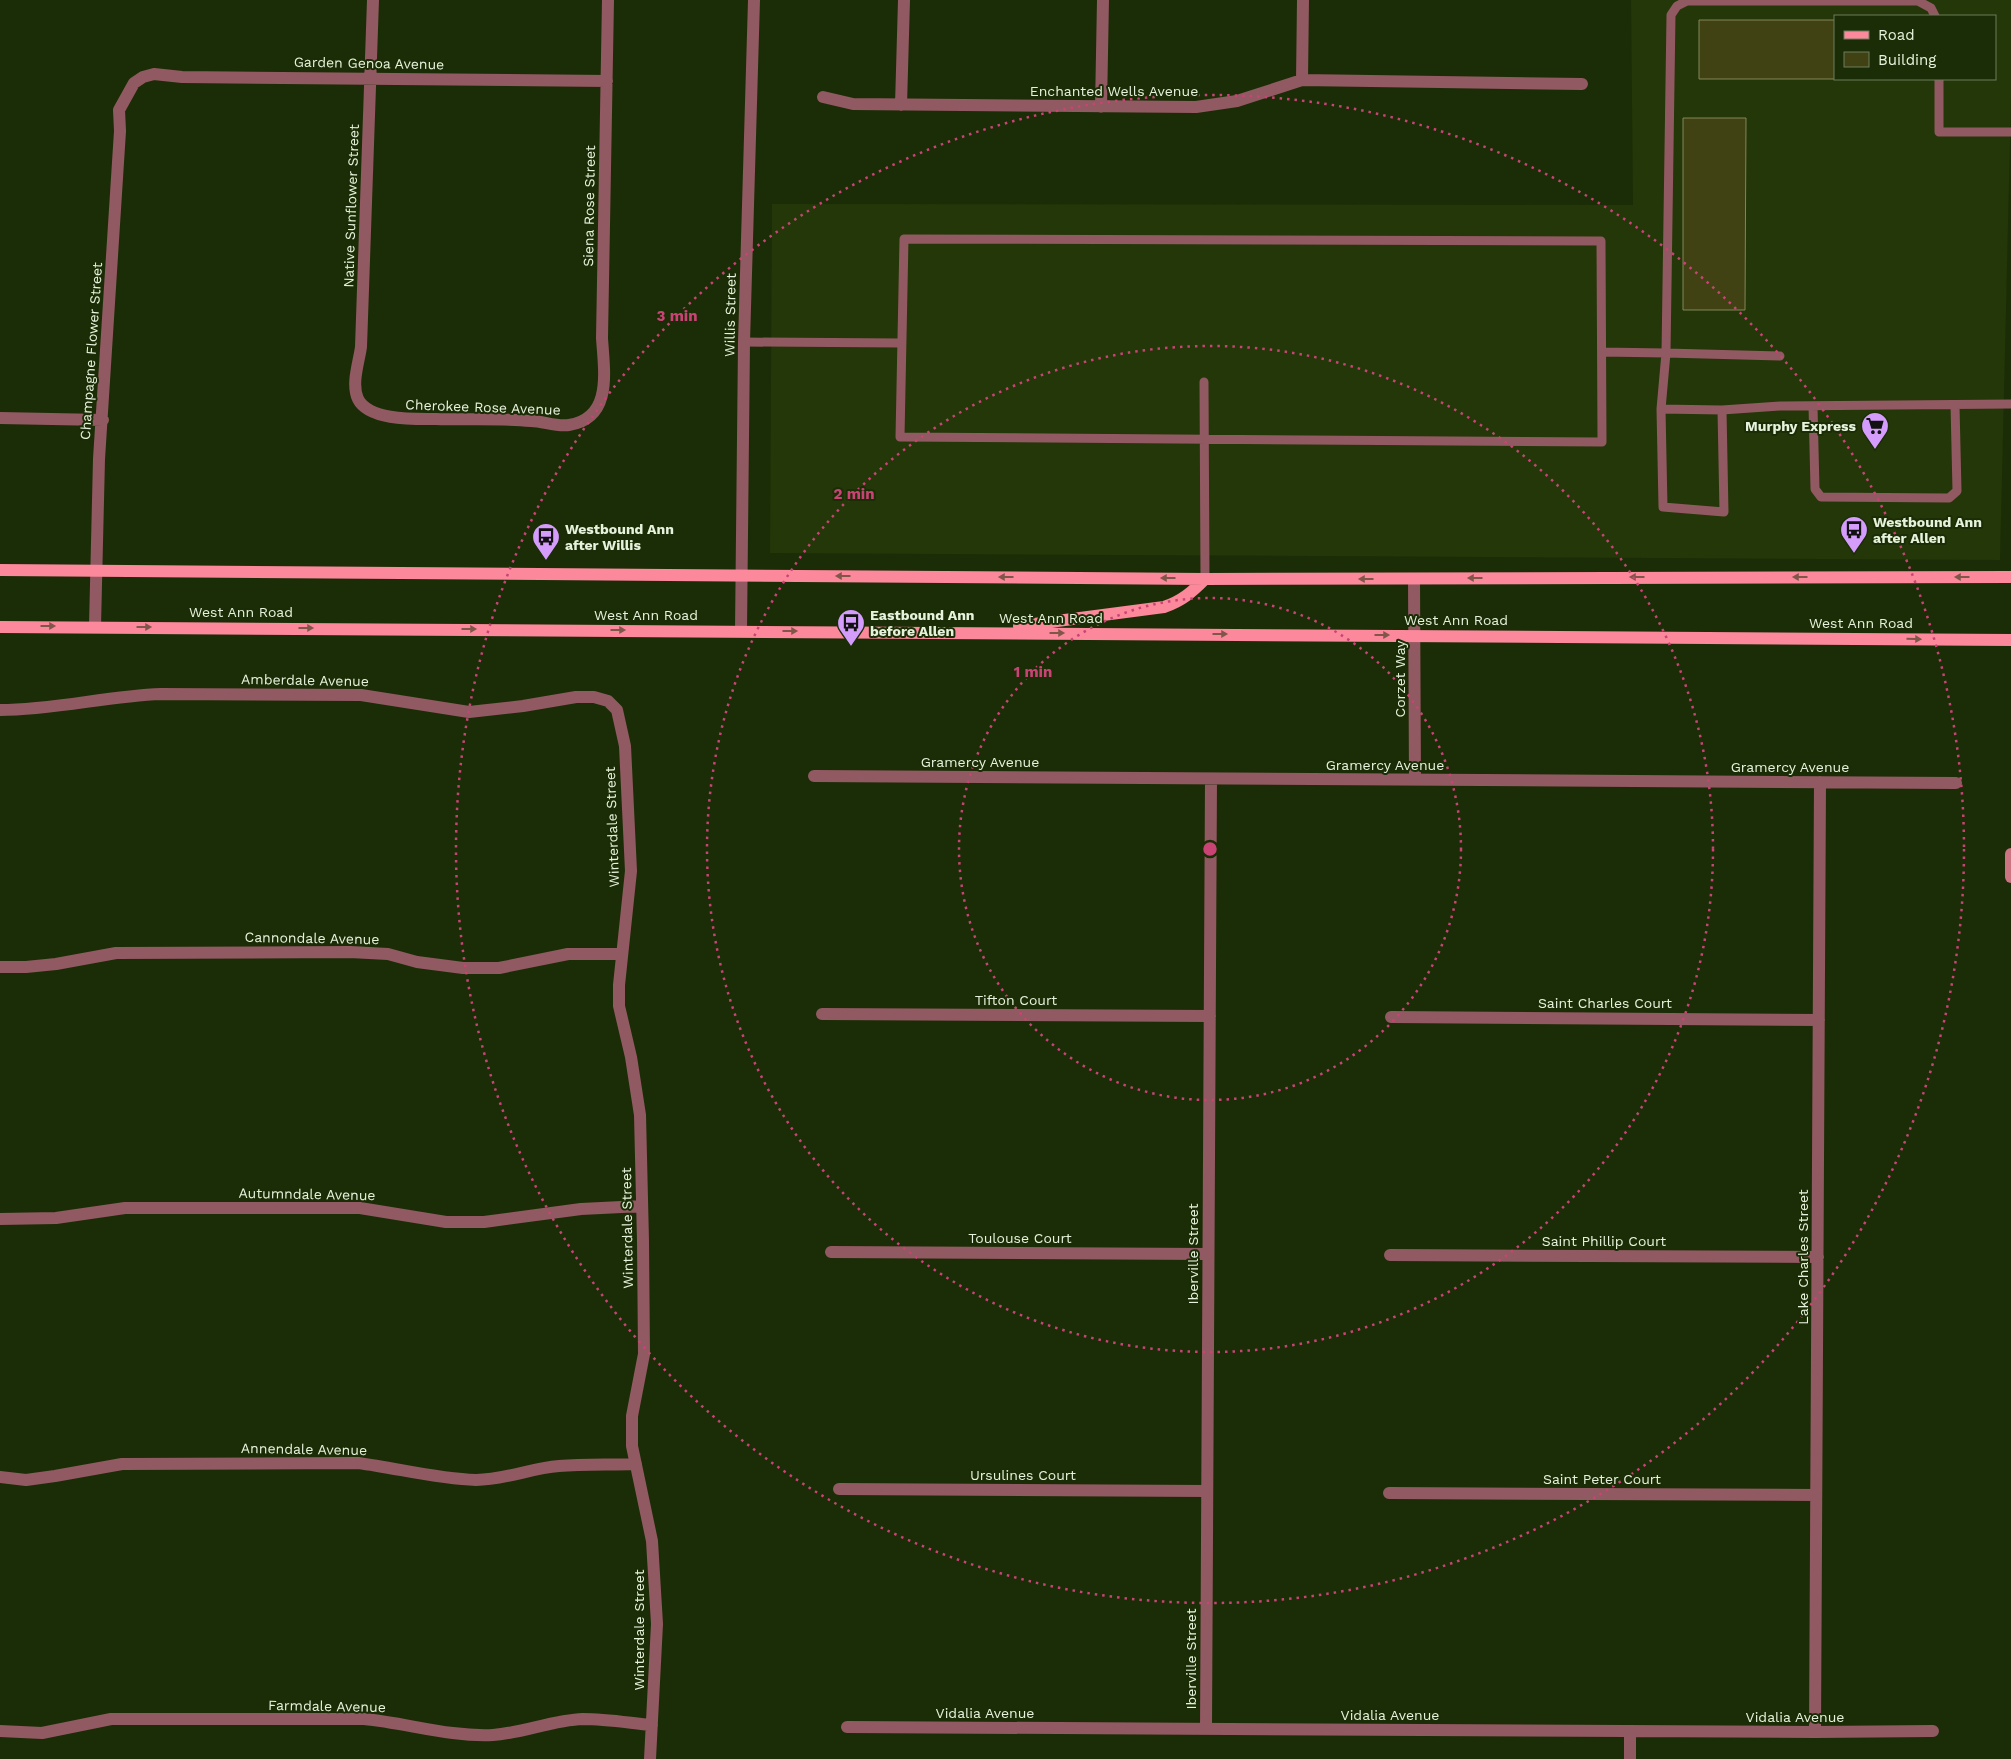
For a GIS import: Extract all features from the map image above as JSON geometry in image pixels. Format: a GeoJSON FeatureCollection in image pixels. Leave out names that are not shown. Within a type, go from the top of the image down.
{"type":"FeatureCollection","features":[{"type":"Feature","properties":{"kind":"main road"},"geometry":{"type":"LineString","coordinates":[[0,570],[1205,578],[2011,577]]}},
{"type":"Feature","properties":{"kind":"main road"},"geometry":{"type":"LineString","coordinates":[[972,632],[1164,607],[1177,603],[1188,596],[1205,578]]}},
{"type":"Feature","properties":{"kind":"main road","name":"West Ann Road"},"geometry":{"type":"LineString","coordinates":[[0,627],[95,626],[2011,640]]}},
{"type":"Feature","properties":{"kind":"main road"},"geometry":{"type":"LineString","coordinates":[[2011,854],[2011,877]]}},
{"type":"Feature","properties":{"kind":"street","name":"Native Sunflower Street"},"geometry":{"type":"LineString","coordinates":[[367,408],[358,399],[355,384],[361,347],[373,0]]}},
{"type":"Feature","properties":{"kind":"street","name":"Siena Rose Street"},"geometry":{"type":"LineString","coordinates":[[594,410],[602,399],[605,383],[602,338],[608,0]]}},
{"type":"Feature","properties":{"kind":"street","name":"Willis Street"},"geometry":{"type":"LineString","coordinates":[[741,631],[744,342],[754,0]]}},
{"type":"Feature","properties":{"kind":"street"},"geometry":{"type":"LineString","coordinates":[[902,105],[904,0]]}},
{"type":"Feature","properties":{"kind":"street"},"geometry":{"type":"LineString","coordinates":[[1101,107],[1103,0]]}},
{"type":"Feature","properties":{"kind":"street"},"geometry":{"type":"LineString","coordinates":[[1302,80],[1303,0]]}},
{"type":"Feature","properties":{"kind":"street","name":"Garden Genoa Avenue"},"geometry":{"type":"LineString","coordinates":[[134,83],[143,77],[154,74],[182,77],[607,81]]}},
{"type":"Feature","properties":{"kind":"street","name":"Enchanted Wells Avenue"},"geometry":{"type":"LineString","coordinates":[[823,97],[853,104],[1196,107],[1237,101],[1302,80],[1582,84]]}},
{"type":"Feature","properties":{"kind":"street","name":"Champagne Flower Street"},"geometry":{"type":"LineString","coordinates":[[95,626],[99,459],[120,131],[119,110],[134,83]]}},
{"type":"Feature","properties":{"kind":"street","name":"Cherokee Rose Avenue"},"geometry":{"type":"LineString","coordinates":[[367,408],[402,419],[532,421],[567,425],[586,421],[594,410]]}},
{"type":"Feature","properties":{"kind":"street"},"geometry":{"type":"LineString","coordinates":[[0,418],[103,420]]}},
{"type":"Feature","properties":{"kind":"street","name":"Corzet Way"},"geometry":{"type":"LineString","coordinates":[[1414,578],[1415,780]]}},
{"type":"Feature","properties":{"kind":"street","name":"Amberdale Avenue"},"geometry":{"type":"LineString","coordinates":[[0,710],[52,707],[131,695],[161,694],[361,695],[468,712],[523,706],[576,697],[594,697],[608,701]]}},
{"type":"Feature","properties":{"kind":"street","name":"Winterdale Street"},"geometry":{"type":"LineString","coordinates":[[608,701],[617,710],[625,746],[631,872],[622,954],[619,1006],[631,1057],[640,1114],[644,1354],[632,1416],[632,1446],[652,1541],[655,1573],[657,1624],[650,1759]]}},
{"type":"Feature","properties":{"kind":"street","name":"Gramercy Avenue"},"geometry":{"type":"LineString","coordinates":[[814,776],[1956,783]]}},
{"type":"Feature","properties":{"kind":"street","name":"Iberville Street"},"geometry":{"type":"LineString","coordinates":[[1206,1729],[1211,779]]}},
{"type":"Feature","properties":{"kind":"street","name":"Lake Charles Street"},"geometry":{"type":"LineString","coordinates":[[1815,1732],[1820,782]]}},
{"type":"Feature","properties":{"kind":"street","name":"Cannondale Avenue"},"geometry":{"type":"LineString","coordinates":[[0,967],[56,964],[116,953],[350,952],[388,954],[417,962],[463,968],[499,968],[568,954],[622,954]]}},
{"type":"Feature","properties":{"kind":"street","name":"Tifton Court"},"geometry":{"type":"LineString","coordinates":[[822,1014],[1210,1016]]}},
{"type":"Feature","properties":{"kind":"street","name":"Saint Charles Court"},"geometry":{"type":"LineString","coordinates":[[1392,1017],[1819,1020]]}},
{"type":"Feature","properties":{"kind":"street","name":"Autumndale Avenue"},"geometry":{"type":"LineString","coordinates":[[0,1219],[56,1218],[125,1208],[360,1208],[446,1222],[484,1222],[581,1209],[642,1206]]}},
{"type":"Feature","properties":{"kind":"street","name":"Toulouse Court"},"geometry":{"type":"LineString","coordinates":[[831,1252],[1208,1254]]}},
{"type":"Feature","properties":{"kind":"street","name":"Saint Phillip Court"},"geometry":{"type":"LineString","coordinates":[[1390,1255],[1818,1258]]}},
{"type":"Feature","properties":{"kind":"street","name":"Annendale Avenue"},"geometry":{"type":"LineString","coordinates":[[0,1477],[26,1480],[122,1464],[358,1463],[416,1473],[476,1480],[504,1478],[558,1466],[636,1464]]}},
{"type":"Feature","properties":{"kind":"street","name":"Ursulines Court"},"geometry":{"type":"LineString","coordinates":[[839,1489],[1207,1492]]}},
{"type":"Feature","properties":{"kind":"street","name":"Saint Peter Court"},"geometry":{"type":"LineString","coordinates":[[1389,1492],[1816,1495]]}},
{"type":"Feature","properties":{"kind":"street","name":"Farmdale Avenue"},"geometry":{"type":"LineString","coordinates":[[0,1731],[42,1733],[111,1719],[364,1719],[397,1722],[434,1731],[464,1734],[494,1734],[584,1719],[652,1726]]}},
{"type":"Feature","properties":{"kind":"street","name":"Vidalia Avenue"},"geometry":{"type":"LineString","coordinates":[[847,1727],[1933,1731]]}},
{"type":"Feature","properties":{"kind":"street"},"geometry":{"type":"LineString","coordinates":[[1630,1731],[1630,1759]]}},
{"type":"Feature","properties":{"kind":"lane"},"geometry":{"type":"LineString","coordinates":[[1722,410],[1724,512],[1663,507],[1661,409],[1666,353],[1671,15],[1677,6],[1687,1],[1918,1],[1931,8],[1934,15]]}},
{"type":"Feature","properties":{"kind":"lane"},"geometry":{"type":"LineString","coordinates":[[1938,80],[1939,132],[2011,132]]}},
{"type":"Feature","properties":{"kind":"lane"},"geometry":{"type":"LineString","coordinates":[[904,238],[1601,241],[1602,442],[900,437],[902,343],[904,238]]}},
{"type":"Feature","properties":{"kind":"lane"},"geometry":{"type":"LineString","coordinates":[[744,342],[902,343]]}},
{"type":"Feature","properties":{"kind":"lane"},"geometry":{"type":"LineString","coordinates":[[1602,352],[1780,356]]}},
{"type":"Feature","properties":{"kind":"lane"},"geometry":{"type":"LineString","coordinates":[[1204,382],[1205,578]]}},
{"type":"Feature","properties":{"kind":"lane"},"geometry":{"type":"LineString","coordinates":[[1813,406],[1815,489],[1821,497],[1949,498],[1956,491],[1955,404]]}},
{"type":"Feature","properties":{"kind":"lane"},"geometry":{"type":"LineString","coordinates":[[1661,409],[1722,410],[1780,406],[2011,404]]}},
{"type":"Feature","properties":{"kind":"shaded area"},"geometry":{"type":"Polygon","coordinates":[[[1631,0],[2011,0],[2011,99],[2000,560],[770,553],[772,204],[1633,205],[1631,0]]]}},
{"type":"Feature","properties":{"kind":"building"},"geometry":{"type":"Polygon","coordinates":[[[1699,20],[1834,20],[1834,79],[1699,79],[1699,20]]]}},
{"type":"Feature","properties":{"kind":"building"},"geometry":{"type":"Polygon","coordinates":[[[1683,118],[1746,118],[1745,310],[1683,310],[1683,118]]]}},
{"type":"Feature","properties":{"kind":"place","name":"Murphy Express"},"geometry":{"type":"Point","coordinates":[1875,450]}},
{"type":"Feature","properties":{"kind":"place","name":"Westbound Ann after Allen"},"geometry":{"type":"Point","coordinates":[1854,554]}},
{"type":"Feature","properties":{"kind":"place","name":"Westbound Ann after Willis"},"geometry":{"type":"Point","coordinates":[546,561]}},
{"type":"Feature","properties":{"kind":"place","name":"Eastbound Ann before Allen"},"geometry":{"type":"Point","coordinates":[851,647]}}]}
